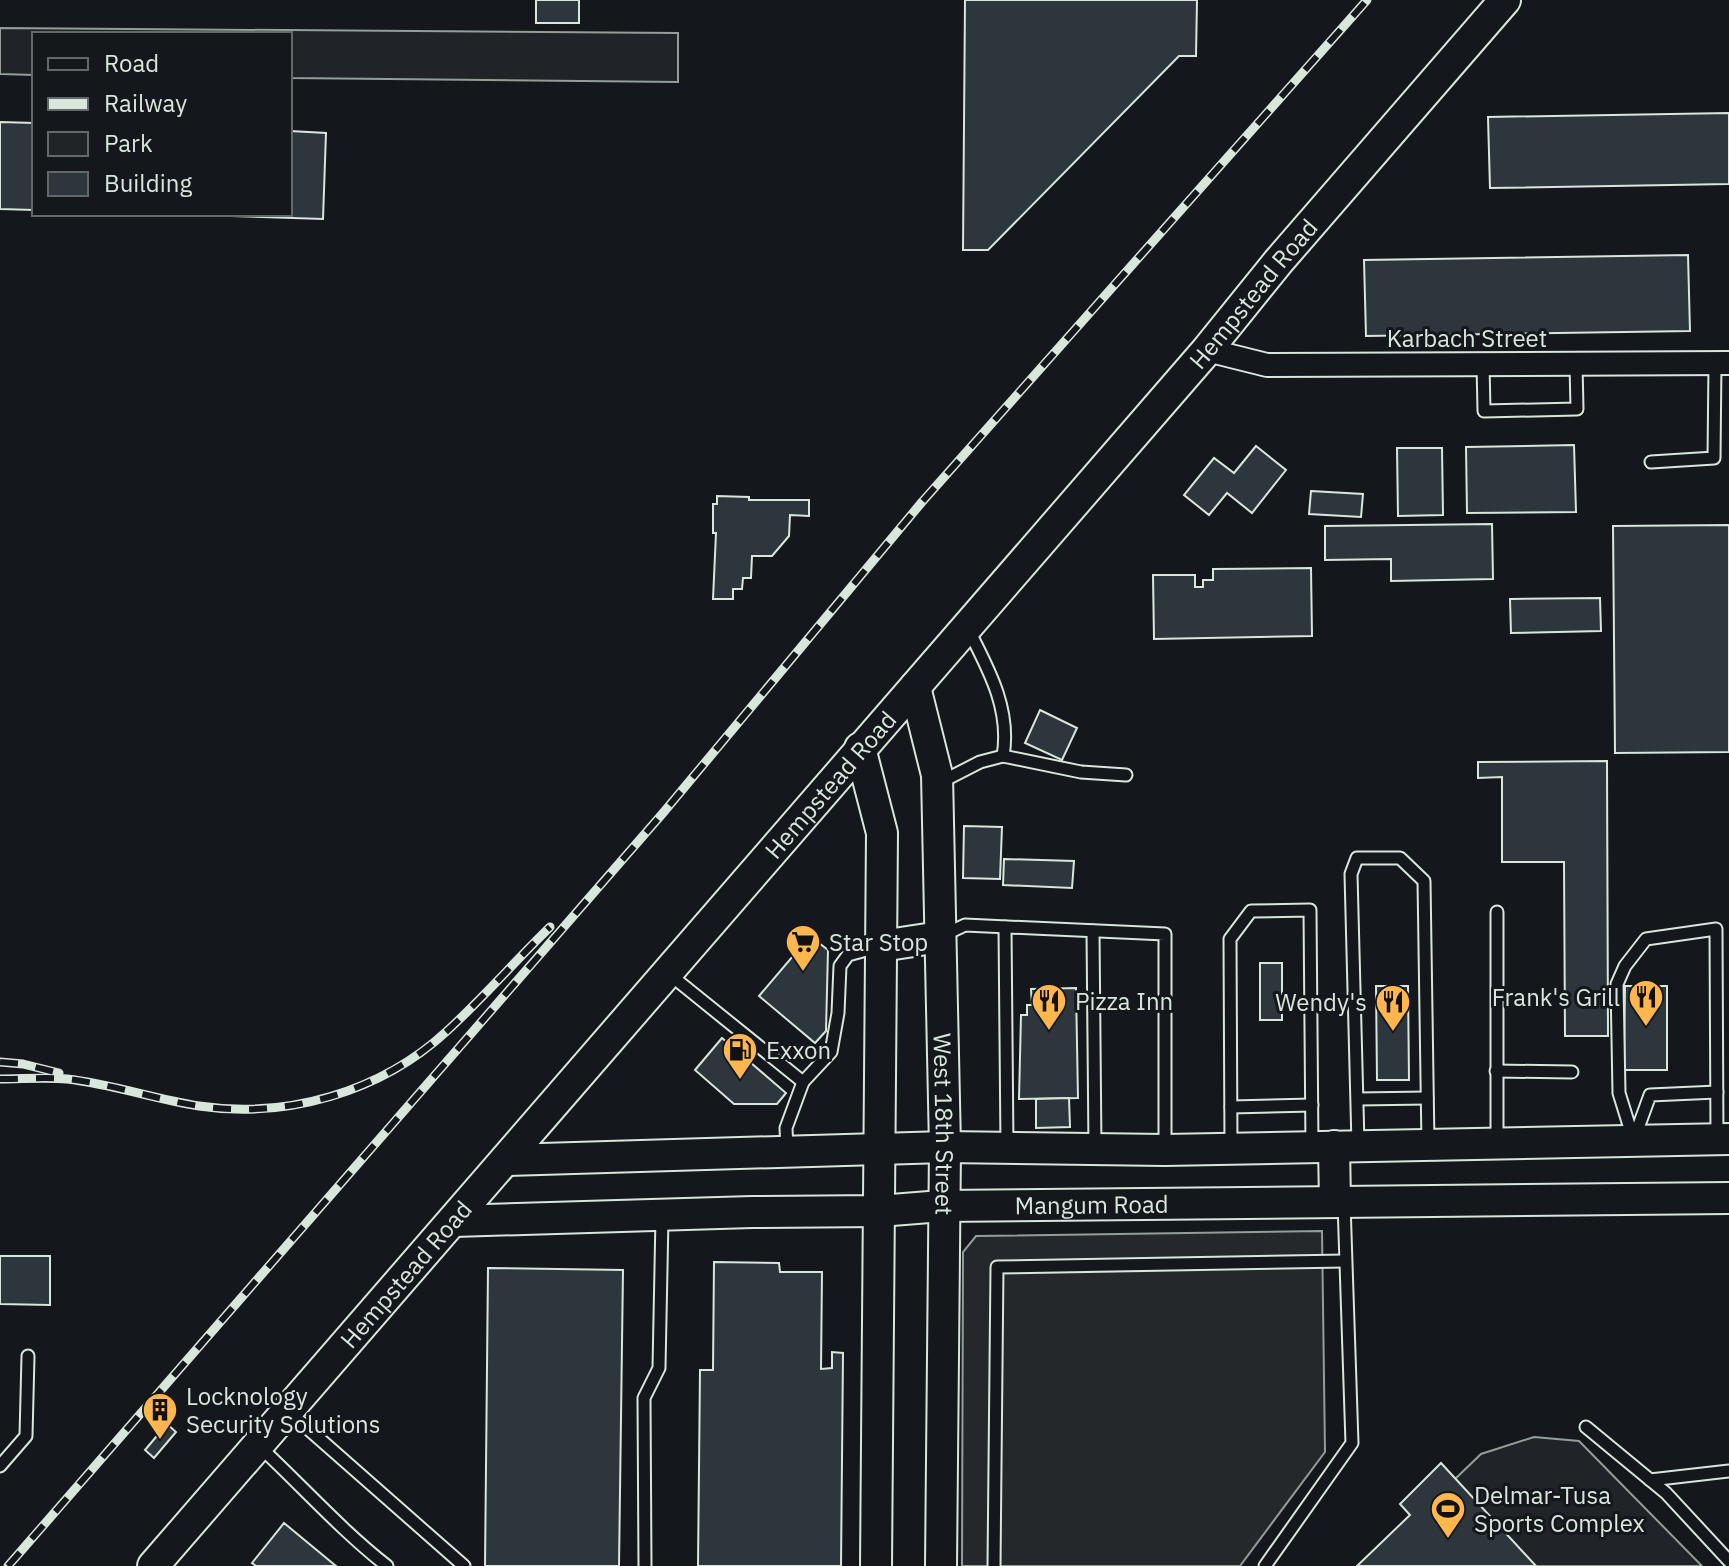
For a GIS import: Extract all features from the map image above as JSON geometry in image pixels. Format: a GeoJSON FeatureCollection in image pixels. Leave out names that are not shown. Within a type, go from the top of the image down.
{"type":"FeatureCollection","features":[{"type":"Feature","properties":{"kind":"main road","name":"Hempstead Road"},"geometry":{"type":"LineString","coordinates":[[164,1559],[258,1446],[1207,350],[1278,262],[1505,0]]}},
{"type":"Feature","properties":{"kind":"main road","name":"West 18th Street"},"geometry":{"type":"LineString","coordinates":[[915,687],[937,784],[945,1147],[942,1206],[941,1566]]}},
{"type":"Feature","properties":{"kind":"main road"},"geometry":{"type":"LineString","coordinates":[[860,748],[882,833],[876,1566]]}},
{"type":"Feature","properties":{"kind":"main road"},"geometry":{"type":"LineString","coordinates":[[881,946],[940,937]]}},
{"type":"Feature","properties":{"kind":"main road"},"geometry":{"type":"LineString","coordinates":[[506,1160],[945,1147],[1165,1150],[1723,1139]]}},
{"type":"Feature","properties":{"kind":"main road"},"geometry":{"type":"LineString","coordinates":[[1335,1146],[1339,1202]]}},
{"type":"Feature","properties":{"kind":"main road","name":"Mangum Road"},"geometry":{"type":"LineString","coordinates":[[454,1221],[879,1211],[942,1206],[1729,1198]]}},
{"type":"Feature","properties":{"kind":"street","name":"Karbach Street"},"geometry":{"type":"LineString","coordinates":[[1207,350],[1267,365],[1722,363]]}},
{"type":"Feature","properties":{"kind":"lane"},"geometry":{"type":"LineString","coordinates":[[1651,462],[1714,458],[1722,363]]}},
{"type":"Feature","properties":{"kind":"lane"},"geometry":{"type":"LineString","coordinates":[[1483,364],[1484,411],[1577,409],[1576,364]]}},
{"type":"Feature","properties":{"kind":"lane"},"geometry":{"type":"LineString","coordinates":[[967,627],[997,686],[1006,740],[1003,756]]}},
{"type":"Feature","properties":{"kind":"lane"},"geometry":{"type":"LineString","coordinates":[[937,784],[980,762],[1003,756],[1081,772],[1126,775]]}},
{"type":"Feature","properties":{"kind":"lane"},"geometry":{"type":"LineString","coordinates":[[1335,1146],[1358,1099],[1351,874],[1357,858],[1400,858],[1424,881],[1428,1145]]}},
{"type":"Feature","properties":{"kind":"lane"},"geometry":{"type":"LineString","coordinates":[[1231,1148],[1230,939],[1251,911],[1310,910],[1312,1105],[1335,1146]]}},
{"type":"Feature","properties":{"kind":"lane"},"geometry":{"type":"LineString","coordinates":[[1497,912],[1497,1143]]}},
{"type":"Feature","properties":{"kind":"lane"},"geometry":{"type":"LineString","coordinates":[[940,937],[965,925],[1165,934],[1165,1150]]}},
{"type":"Feature","properties":{"kind":"lane"},"geometry":{"type":"LineString","coordinates":[[1005,927],[1007,1148]]}},
{"type":"Feature","properties":{"kind":"lane"},"geometry":{"type":"LineString","coordinates":[[1633,1139],[1619,1093],[1617,984],[1625,966],[1646,939],[1716,929],[1717,1092],[1723,1139]]}},
{"type":"Feature","properties":{"kind":"lane"},"geometry":{"type":"LineString","coordinates":[[1093,931],[1095,1149]]}},
{"type":"Feature","properties":{"kind":"lane"},"geometry":{"type":"LineString","coordinates":[[787,1152],[786,1128],[803,1082],[831,1052],[838,1013],[840,966],[848,955],[881,946]]}},
{"type":"Feature","properties":{"kind":"lane"},"geometry":{"type":"LineString","coordinates":[[668,973],[803,1082]]}},
{"type":"Feature","properties":{"kind":"lane"},"geometry":{"type":"LineString","coordinates":[[1496,1071],[1572,1072]]}},
{"type":"Feature","properties":{"kind":"lane"},"geometry":{"type":"LineString","coordinates":[[1633,1139],[1650,1095],[1717,1092]]}},
{"type":"Feature","properties":{"kind":"lane"},"geometry":{"type":"LineString","coordinates":[[1358,1099],[1427,1098]]}},
{"type":"Feature","properties":{"kind":"lane"},"geometry":{"type":"LineString","coordinates":[[1231,1107],[1312,1105]]}},
{"type":"Feature","properties":{"kind":"lane"},"geometry":{"type":"LineString","coordinates":[[1265,1566],[1352,1443],[1345,1261],[1339,1202]]}},
{"type":"Feature","properties":{"kind":"lane"},"geometry":{"type":"LineString","coordinates":[[645,1566],[644,1398],[659,1368],[662,1214]]}},
{"type":"Feature","properties":{"kind":"lane"},"geometry":{"type":"LineString","coordinates":[[994,1566],[997,1267],[1345,1261]]}},
{"type":"Feature","properties":{"kind":"lane"},"geometry":{"type":"LineString","coordinates":[[0,1466],[26,1436],[28,1356]]}},
{"type":"Feature","properties":{"kind":"lane"},"geometry":{"type":"LineString","coordinates":[[288,1412],[464,1566]]}},
{"type":"Feature","properties":{"kind":"lane"},"geometry":{"type":"LineString","coordinates":[[1586,1427],[1666,1493],[1729,1561]]}},
{"type":"Feature","properties":{"kind":"lane"},"geometry":{"type":"LineString","coordinates":[[258,1446],[325,1508],[350,1537],[387,1566]]}},
{"type":"Feature","properties":{"kind":"lane"},"geometry":{"type":"LineString","coordinates":[[1650,1480],[1729,1471]]}},
{"type":"Feature","properties":{"kind":"green space"},"geometry":{"type":"Polygon","coordinates":[[[0,28],[678,33],[678,82],[292,78],[292,32],[32,32],[32,75],[0,74],[0,28]]]}},
{"type":"Feature","properties":{"kind":"green space"},"geometry":{"type":"Polygon","coordinates":[[[1534,1437],[1579,1441],[1702,1566],[1365,1566],[1481,1454],[1534,1437]]]}},
{"type":"Feature","properties":{"kind":"shaded area"},"geometry":{"type":"Polygon","coordinates":[[[1322,1231],[1325,1452],[1240,1566],[962,1566],[963,1252],[976,1236],[1322,1231]]]}},
{"type":"Feature","properties":{"kind":"building"},"geometry":{"type":"Polygon","coordinates":[[[536,0],[579,0],[579,23],[536,23],[536,0]]]}},
{"type":"Feature","properties":{"kind":"building"},"geometry":{"type":"Polygon","coordinates":[[[965,0],[1197,0],[1196,56],[1179,56],[988,250],[963,250],[965,0]]]}},
{"type":"Feature","properties":{"kind":"building"},"geometry":{"type":"Polygon","coordinates":[[[1729,113],[1729,184],[1490,188],[1488,117],[1729,113]]]}},
{"type":"Feature","properties":{"kind":"building"},"geometry":{"type":"Polygon","coordinates":[[[0,122],[32,123],[32,210],[0,209],[0,122]]]}},
{"type":"Feature","properties":{"kind":"building"},"geometry":{"type":"Polygon","coordinates":[[[292,131],[326,133],[323,219],[230,216],[292,216],[292,131]]]}},
{"type":"Feature","properties":{"kind":"building"},"geometry":{"type":"Polygon","coordinates":[[[1688,255],[1690,331],[1366,336],[1364,260],[1688,255]]]}},
{"type":"Feature","properties":{"kind":"building"},"geometry":{"type":"Polygon","coordinates":[[[1574,445],[1576,512],[1467,513],[1466,447],[1574,445]]]}},
{"type":"Feature","properties":{"kind":"building"},"geometry":{"type":"Polygon","coordinates":[[[1256,446],[1286,470],[1252,513],[1227,493],[1209,515],[1184,495],[1214,458],[1234,473],[1256,446]]]}},
{"type":"Feature","properties":{"kind":"building"},"geometry":{"type":"Polygon","coordinates":[[[1397,448],[1442,448],[1443,515],[1398,516],[1397,448]]]}},
{"type":"Feature","properties":{"kind":"building"},"geometry":{"type":"Polygon","coordinates":[[[1311,491],[1363,494],[1361,517],[1309,514],[1311,491]]]}},
{"type":"Feature","properties":{"kind":"building"},"geometry":{"type":"Polygon","coordinates":[[[717,496],[749,497],[749,500],[809,500],[809,516],[790,515],[789,536],[772,556],[752,556],[751,578],[743,578],[742,589],[733,589],[733,599],[713,599],[716,533],[713,533],[713,504],[717,504],[717,496]]]}},
{"type":"Feature","properties":{"kind":"building"},"geometry":{"type":"Polygon","coordinates":[[[1492,524],[1493,579],[1391,581],[1391,559],[1325,560],[1325,526],[1492,524]]]}},
{"type":"Feature","properties":{"kind":"building"},"geometry":{"type":"Polygon","coordinates":[[[1729,525],[1729,752],[1615,753],[1613,526],[1729,525]]]}},
{"type":"Feature","properties":{"kind":"building"},"geometry":{"type":"Polygon","coordinates":[[[1311,568],[1312,636],[1154,639],[1153,575],[1195,575],[1195,587],[1203,587],[1203,580],[1213,580],[1213,569],[1311,568]]]}},
{"type":"Feature","properties":{"kind":"building"},"geometry":{"type":"Polygon","coordinates":[[[1600,598],[1601,631],[1511,633],[1510,599],[1600,598]]]}},
{"type":"Feature","properties":{"kind":"building"},"geometry":{"type":"Polygon","coordinates":[[[1040,710],[1077,728],[1062,760],[1025,743],[1040,710]]]}},
{"type":"Feature","properties":{"kind":"building"},"geometry":{"type":"Polygon","coordinates":[[[1607,761],[1608,1036],[1565,1036],[1564,862],[1502,862],[1502,777],[1478,778],[1478,762],[1607,761]]]}},
{"type":"Feature","properties":{"kind":"building"},"geometry":{"type":"Polygon","coordinates":[[[964,826],[1002,827],[1000,879],[963,878],[964,826]]]}},
{"type":"Feature","properties":{"kind":"building"},"geometry":{"type":"Polygon","coordinates":[[[1004,859],[1074,861],[1072,888],[1003,885],[1004,859]]]}},
{"type":"Feature","properties":{"kind":"building","name":"Star Stop"},"geometry":{"type":"Polygon","coordinates":[[[810,936],[828,950],[826,1031],[815,1043],[759,996],[810,936]]]}},
{"type":"Feature","properties":{"kind":"building"},"geometry":{"type":"Polygon","coordinates":[[[1260,963],[1282,963],[1282,1020],[1260,1020],[1260,963]]]}},
{"type":"Feature","properties":{"kind":"building","name":"Wendy's"},"geometry":{"type":"Polygon","coordinates":[[[1376,986],[1408,986],[1409,1080],[1377,1080],[1376,986]]]}},
{"type":"Feature","properties":{"kind":"building","name":"Frank's Grill"},"geometry":{"type":"Polygon","coordinates":[[[1625,986],[1667,986],[1667,1070],[1624,1070],[1625,986]]]}},
{"type":"Feature","properties":{"kind":"building","name":"Pizza Inn"},"geometry":{"type":"Polygon","coordinates":[[[1076,988],[1078,1098],[1019,1099],[1021,1015],[1027,1015],[1027,1005],[1032,1005],[1031,989],[1076,988]]]}},
{"type":"Feature","properties":{"kind":"building","name":"Exxon"},"geometry":{"type":"Polygon","coordinates":[[[722,1038],[786,1093],[777,1104],[734,1104],[695,1070],[722,1038]]]}},
{"type":"Feature","properties":{"kind":"building"},"geometry":{"type":"Polygon","coordinates":[[[1069,1098],[1070,1127],[1036,1128],[1036,1099],[1069,1098]]]}},
{"type":"Feature","properties":{"kind":"building"},"geometry":{"type":"Polygon","coordinates":[[[0,1256],[50,1256],[50,1305],[0,1304],[0,1256]]]}},
{"type":"Feature","properties":{"kind":"building"},"geometry":{"type":"Polygon","coordinates":[[[714,1262],[779,1263],[780,1272],[822,1272],[821,1369],[832,1368],[832,1352],[843,1353],[841,1566],[698,1566],[700,1370],[713,1370],[714,1262]]]}},
{"type":"Feature","properties":{"kind":"building"},"geometry":{"type":"Polygon","coordinates":[[[488,1268],[623,1270],[619,1566],[485,1566],[488,1268]]]}},
{"type":"Feature","properties":{"kind":"building","name":"Locknology Security Solutions"},"geometry":{"type":"Polygon","coordinates":[[[167,1424],[176,1432],[154,1458],[145,1450],[167,1424]]]}},
{"type":"Feature","properties":{"kind":"building","name":"Delmar-Tusa Sports Complex"},"geometry":{"type":"Polygon","coordinates":[[[1441,1463],[1536,1566],[1357,1566],[1410,1515],[1400,1504],[1441,1463]]]}},
{"type":"Feature","properties":{"kind":"building"},"geometry":{"type":"Polygon","coordinates":[[[284,1523],[336,1566],[256,1566],[252,1563],[284,1523]]]}},
{"type":"Feature","properties":{"kind":"railway"},"geometry":{"type":"LineString","coordinates":[[8,1566],[663,813],[922,502],[1367,0]]}},
{"type":"Feature","properties":{"kind":"railway"},"geometry":{"type":"LineString","coordinates":[[0,1079],[67,1079],[182,1103],[232,1109],[299,1104],[331,1096],[363,1085],[421,1052],[447,1031],[550,927]]}},
{"type":"Feature","properties":{"kind":"railway"},"geometry":{"type":"LineString","coordinates":[[0,1062],[59,1073]]}},
{"type":"Feature","properties":{"kind":"place","name":"Star Stop"},"geometry":{"type":"Point","coordinates":[803,973]}},
{"type":"Feature","properties":{"kind":"place","name":"Frank's Grill"},"geometry":{"type":"Point","coordinates":[1646,1028]}},
{"type":"Feature","properties":{"kind":"place","name":"Pizza Inn"},"geometry":{"type":"Point","coordinates":[1049,1032]}},
{"type":"Feature","properties":{"kind":"place","name":"Wendy's"},"geometry":{"type":"Point","coordinates":[1393,1033]}},
{"type":"Feature","properties":{"kind":"place","name":"Exxon"},"geometry":{"type":"Point","coordinates":[740,1081]}},
{"type":"Feature","properties":{"kind":"place","name":"Locknology Security Solutions"},"geometry":{"type":"Point","coordinates":[160,1441]}},
{"type":"Feature","properties":{"kind":"place","name":"Delmar-Tusa Sports Complex"},"geometry":{"type":"Point","coordinates":[1448,1540]}}]}
